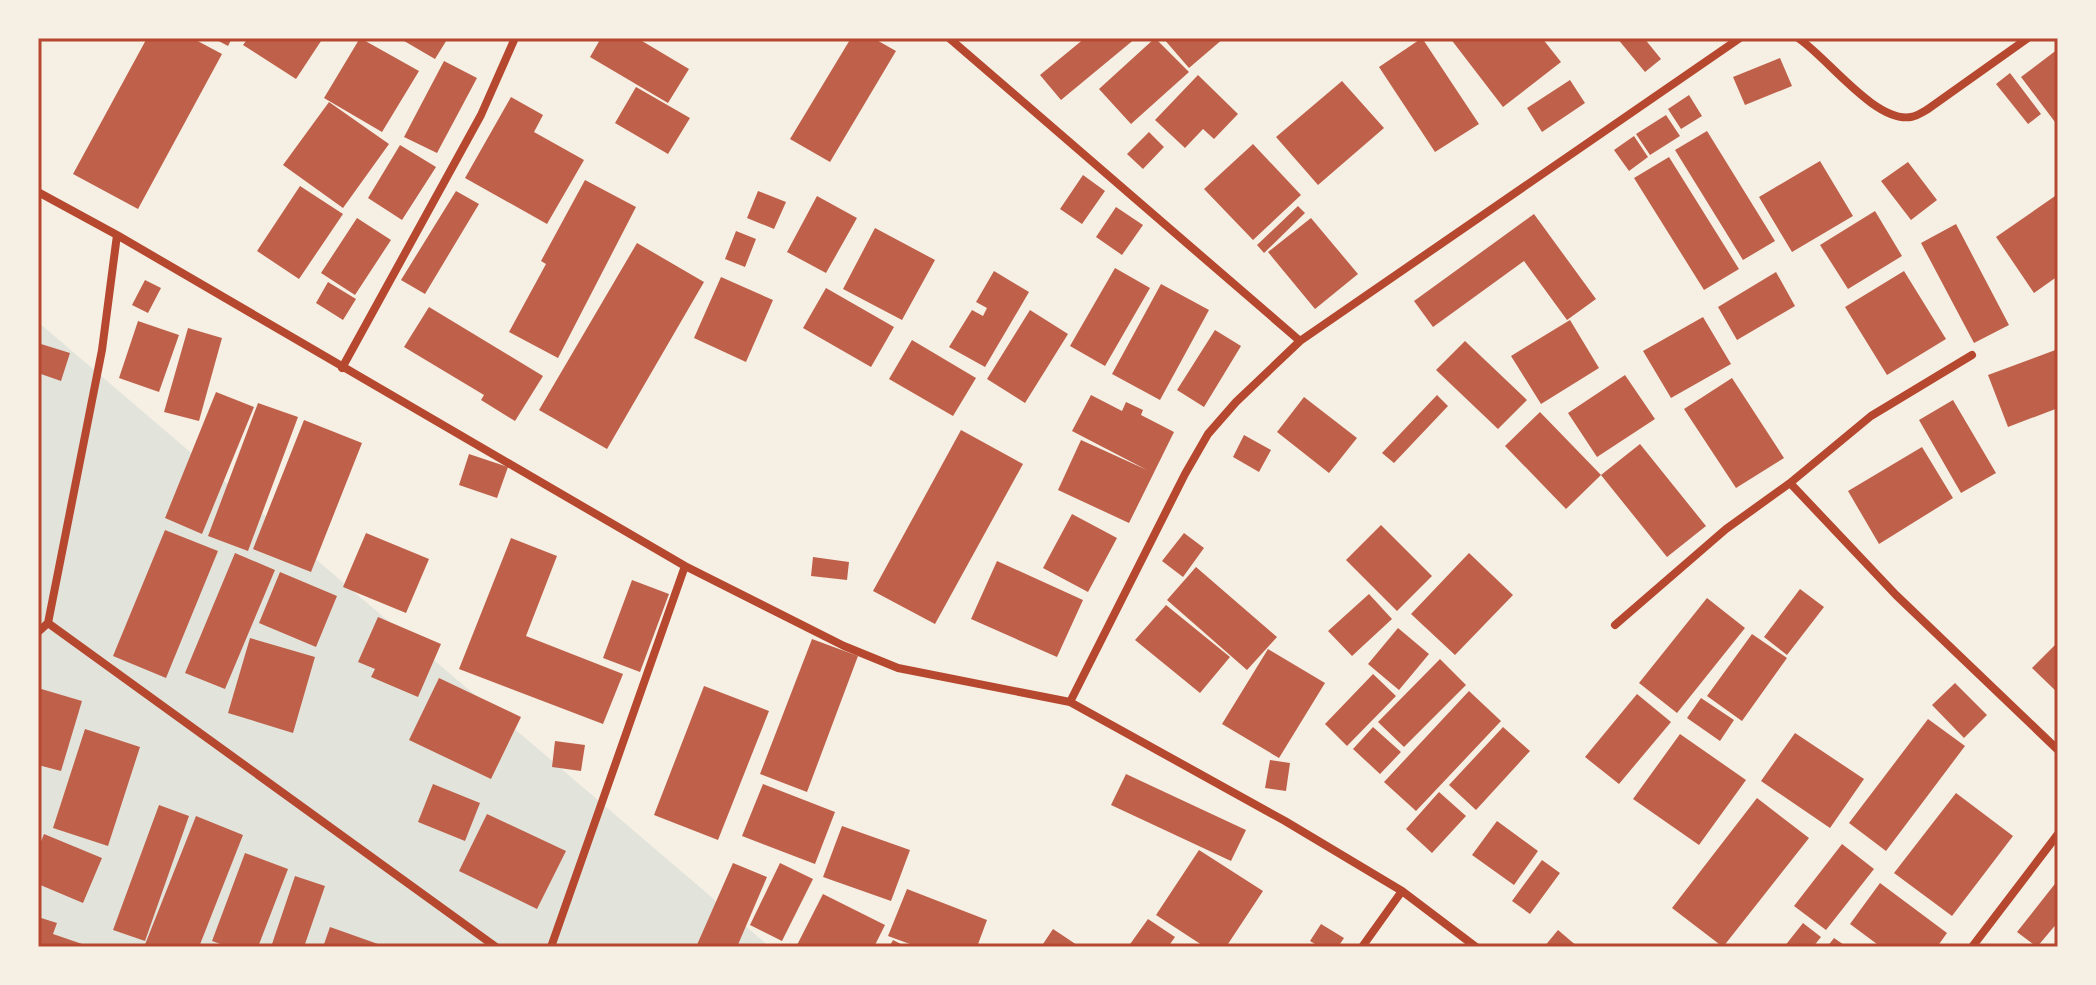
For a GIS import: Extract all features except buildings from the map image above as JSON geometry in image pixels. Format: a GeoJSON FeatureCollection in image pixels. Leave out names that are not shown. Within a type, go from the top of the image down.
{"type":"FeatureCollection","features":[{"type":"Feature","properties":{"kind":"street"},"geometry":{"type":"LineString","coordinates":[[342,368],[481,115],[515,38]]}},
{"type":"Feature","properties":{"kind":"street"},"geometry":{"type":"LineString","coordinates":[[949,38],[1300,341]]}},
{"type":"Feature","properties":{"kind":"street"},"geometry":{"type":"LineString","coordinates":[[1070,702],[1185,474],[1208,434],[1236,402],[1300,341],[1740,38]]}},
{"type":"Feature","properties":{"kind":"street"},"geometry":{"type":"LineString","coordinates":[[1798,38],[1811,46],[1866,100],[1897,117],[1912,117],[1928,109],[2028,38]]}},
{"type":"Feature","properties":{"kind":"street"},"geometry":{"type":"LineString","coordinates":[[38,192],[685,566],[844,646],[898,668],[1070,702],[1285,821],[1402,891],[1476,947]]}},
{"type":"Feature","properties":{"kind":"street"},"geometry":{"type":"LineString","coordinates":[[38,632],[48,623],[102,350],[117,235]]}},
{"type":"Feature","properties":{"kind":"street"},"geometry":{"type":"LineString","coordinates":[[1615,625],[1726,529],[1790,483],[1871,416],[1972,355]]}},
{"type":"Feature","properties":{"kind":"street"},"geometry":{"type":"LineString","coordinates":[[1790,483],[1896,595],[2058,750]]}},
{"type":"Feature","properties":{"kind":"street"},"geometry":{"type":"LineString","coordinates":[[551,947],[685,566]]}},
{"type":"Feature","properties":{"kind":"street"},"geometry":{"type":"LineString","coordinates":[[48,623],[496,947]]}},
{"type":"Feature","properties":{"kind":"street"},"geometry":{"type":"LineString","coordinates":[[1972,947],[2058,834]]}},
{"type":"Feature","properties":{"kind":"street"},"geometry":{"type":"LineString","coordinates":[[1362,947],[1402,891]]}},
{"type":"Feature","properties":{"kind":"shaded area"},"geometry":{"type":"Polygon","coordinates":[[[38,322],[770,947],[38,947],[38,322]]]}}]}
